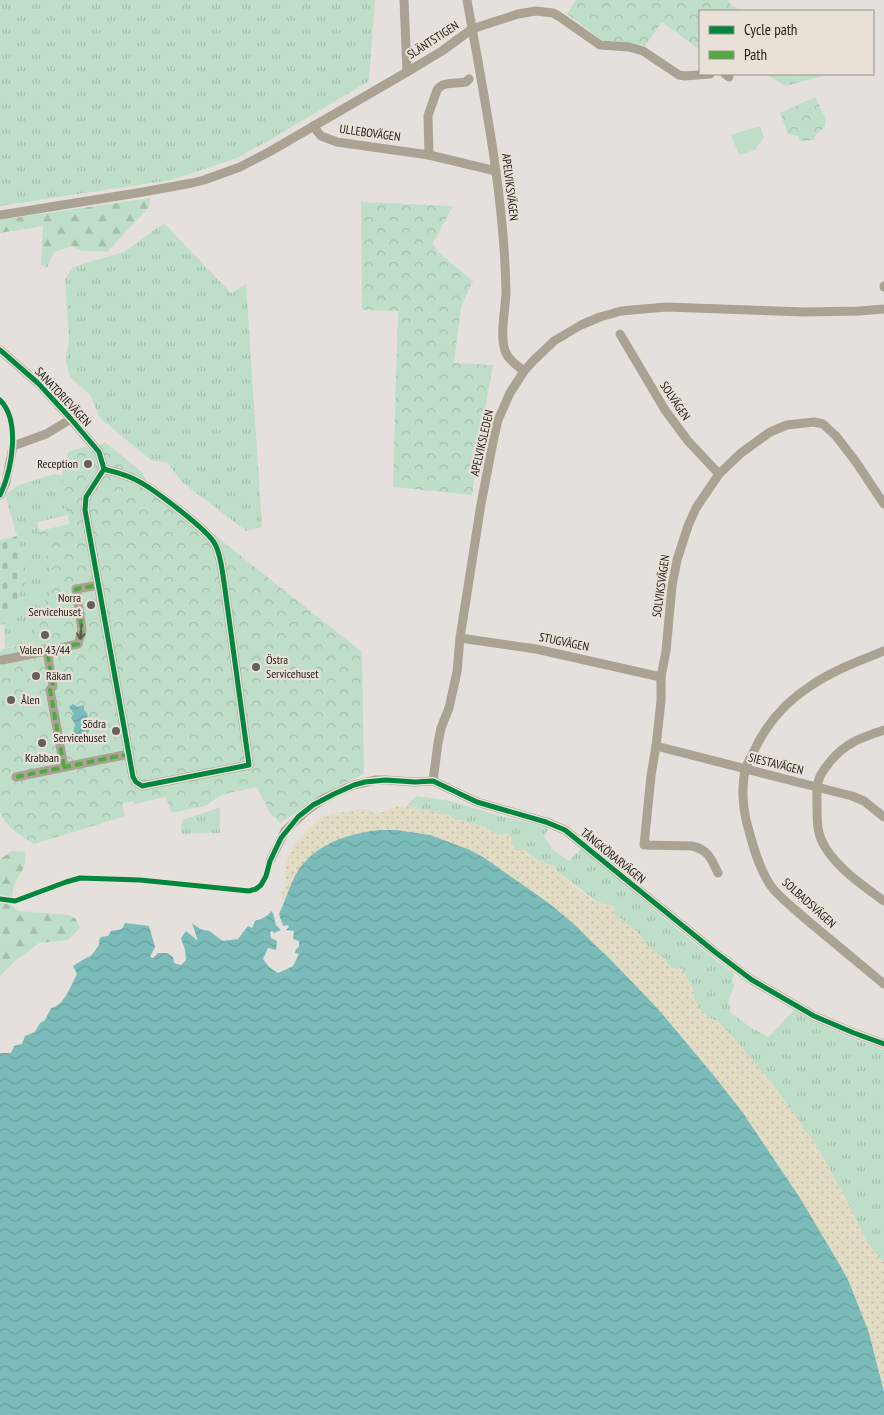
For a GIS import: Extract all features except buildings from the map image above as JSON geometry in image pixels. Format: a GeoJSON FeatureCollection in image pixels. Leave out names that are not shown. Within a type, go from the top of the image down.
{"type":"FeatureCollection","features":[{"type":"Feature","properties":{"kind":"street"},"geometry":{"type":"LineString","coordinates":[[404,0],[407,72]]}},
{"type":"Feature","properties":{"kind":"street","name":"APELVIKSVÄGEN"},"geometry":{"type":"LineString","coordinates":[[467,0],[502,216],[506,296],[504,344],[509,357],[524,371]]}},
{"type":"Feature","properties":{"kind":"street"},"geometry":{"type":"LineString","coordinates":[[534,0],[536,11]]}},
{"type":"Feature","properties":{"kind":"street","name":"SLÄNTSTIGEN"},"geometry":{"type":"LineString","coordinates":[[313,126],[442,51],[472,29],[518,14],[536,11],[553,13],[600,45],[636,48],[679,75],[699,75]]}},
{"type":"Feature","properties":{"kind":"street"},"geometry":{"type":"LineString","coordinates":[[429,155],[428,116],[437,90],[443,85],[466,82],[469,79]]}},
{"type":"Feature","properties":{"kind":"street"},"geometry":{"type":"LineString","coordinates":[[0,215],[143,192],[204,180],[254,160],[313,126]]}},
{"type":"Feature","properties":{"kind":"street","name":"ULLEBOVÄGEN"},"geometry":{"type":"LineString","coordinates":[[313,126],[321,136],[337,142],[429,155],[496,171]]}},
{"type":"Feature","properties":{"kind":"street","name":"APELVIKSLEDEN"},"geometry":{"type":"LineString","coordinates":[[433,781],[441,728],[449,708],[457,672],[460,638],[481,504],[494,437],[504,405],[510,393],[524,371],[544,350],[563,335],[590,321],[621,311],[666,307],[805,312],[859,312],[884,309]]}},
{"type":"Feature","properties":{"kind":"street","name":"SOLVÄGEN"},"geometry":{"type":"LineString","coordinates":[[620,334],[665,410],[688,441],[719,474]]}},
{"type":"Feature","properties":{"kind":"street","name":"SANATORIEVÄGEN"},"geometry":{"type":"LineString","coordinates":[[0,350],[38,384],[88,438],[100,452],[104,469]]}},
{"type":"Feature","properties":{"kind":"street"},"geometry":{"type":"LineString","coordinates":[[0,495],[6,482],[13,446],[46,434],[71,419]]}},
{"type":"Feature","properties":{"kind":"street","name":"SOLVIKSVÄGEN"},"geometry":{"type":"LineString","coordinates":[[718,874],[708,854],[699,848],[692,846],[644,845],[673,579],[678,552],[696,508],[719,474],[741,453],[770,432],[787,425],[814,422],[823,424],[836,436],[884,504]]}},
{"type":"Feature","properties":{"kind":"street"},"geometry":{"type":"LineString","coordinates":[[104,469],[135,479],[163,498],[207,533],[214,543],[218,552],[224,582],[248,765],[142,786],[133,777],[85,510],[86,497],[104,469]]}},
{"type":"Feature","properties":{"kind":"street"},"geometry":{"type":"LineString","coordinates":[[2,660],[78,644],[82,630],[76,589],[99,585]]}},
{"type":"Feature","properties":{"kind":"street","name":"STUGVÄGEN"},"geometry":{"type":"LineString","coordinates":[[460,638],[536,648],[661,677]]}},
{"type":"Feature","properties":{"kind":"street"},"geometry":{"type":"LineString","coordinates":[[47,651],[54,686],[50,690],[64,767]]}},
{"type":"Feature","properties":{"kind":"street","name":"SOLBADSVÄGEN"},"geometry":{"type":"LineString","coordinates":[[884,651],[810,685],[784,706],[765,729],[745,770],[743,801],[745,817],[759,860],[774,889],[814,926],[884,984]]}},
{"type":"Feature","properties":{"kind":"street"},"geometry":{"type":"LineString","coordinates":[[884,730],[861,738],[844,747],[821,774],[817,787],[817,827],[822,843],[845,870],[884,902]]}},
{"type":"Feature","properties":{"kind":"street","name":"SIESTAVÄGEN"},"geometry":{"type":"LineString","coordinates":[[656,746],[858,798],[884,817]]}},
{"type":"Feature","properties":{"kind":"street"},"geometry":{"type":"LineString","coordinates":[[16,777],[129,754]]}},
{"type":"Feature","properties":{"kind":"street","name":"TÅNGKÖRARVÄGEN"},"geometry":{"type":"LineString","coordinates":[[270,861],[281,838],[291,824],[306,811],[334,794],[354,785],[376,780],[433,781],[476,802],[546,822],[565,830],[752,980],[814,1016],[884,1044]]}},
{"type":"Feature","properties":{"kind":"green space"},"geometry":{"type":"Polygon","coordinates":[[[0,0],[375,0],[369,81],[237,158],[171,180],[0,206],[0,0]]]}},
{"type":"Feature","properties":{"kind":"green space"},"geometry":{"type":"Polygon","coordinates":[[[576,0],[728,0],[731,5],[739,10],[699,10],[699,49],[662,22],[645,46],[603,41],[567,14],[576,0]]]}},
{"type":"Feature","properties":{"kind":"green space"},"geometry":{"type":"Polygon","coordinates":[[[767,75],[825,75],[786,86],[767,75]]]}},
{"type":"Feature","properties":{"kind":"green space"},"geometry":{"type":"Polygon","coordinates":[[[815,97],[826,119],[825,127],[817,133],[814,140],[800,141],[798,136],[788,134],[780,113],[815,97]]]}},
{"type":"Feature","properties":{"kind":"green space"},"geometry":{"type":"Polygon","coordinates":[[[760,126],[764,137],[755,150],[739,155],[731,135],[760,126]]]}},
{"type":"Feature","properties":{"kind":"green space"},"geometry":{"type":"Polygon","coordinates":[[[150,198],[149,207],[107,252],[78,250],[73,246],[54,252],[47,267],[41,265],[43,226],[0,233],[0,220],[150,198]]]}},
{"type":"Feature","properties":{"kind":"green space"},"geometry":{"type":"Polygon","coordinates":[[[361,202],[453,206],[433,243],[438,252],[473,281],[461,307],[454,363],[493,365],[472,495],[393,487],[398,311],[362,310],[361,202]]]}},
{"type":"Feature","properties":{"kind":"green space"},"geometry":{"type":"Polygon","coordinates":[[[164,223],[231,293],[246,284],[262,527],[246,531],[182,482],[167,462],[152,461],[100,418],[90,395],[70,377],[66,360],[69,338],[65,279],[73,267],[124,252],[164,223]]]}},
{"type":"Feature","properties":{"kind":"green space"},"geometry":{"type":"Polygon","coordinates":[[[105,442],[143,473],[145,480],[362,652],[364,774],[327,792],[280,823],[270,813],[257,787],[221,795],[205,806],[171,813],[166,797],[134,804],[134,801],[122,804],[125,816],[34,844],[5,822],[0,811],[0,651],[34,642],[39,608],[55,587],[39,531],[69,524],[62,475],[68,452],[87,446],[91,451],[105,442]]]}},
{"type":"Feature","properties":{"kind":"green space"},"geometry":{"type":"Polygon","coordinates":[[[54,474],[62,475],[68,515],[37,522],[55,587],[39,608],[34,642],[5,648],[4,624],[25,583],[17,536],[5,495],[19,485],[54,474]]]}},
{"type":"Feature","properties":{"kind":"green space"},"geometry":{"type":"Polygon","coordinates":[[[17,536],[25,583],[4,624],[0,625],[0,540],[17,536]]]}},
{"type":"Feature","properties":{"kind":"green space"},"geometry":{"type":"Polygon","coordinates":[[[416,796],[446,800],[500,816],[547,827],[548,830],[544,836],[552,849],[569,861],[582,848],[676,928],[734,974],[732,980],[733,988],[728,1002],[730,1012],[750,1027],[769,1037],[794,1010],[838,1032],[884,1050],[884,1262],[867,1243],[845,1197],[812,1138],[804,1130],[773,1085],[730,1034],[699,1008],[685,974],[677,968],[671,968],[664,958],[650,949],[635,929],[615,917],[614,908],[611,905],[596,901],[557,871],[554,866],[538,860],[524,850],[515,850],[509,834],[499,835],[487,828],[466,821],[455,820],[447,814],[438,814],[429,810],[421,811],[416,807],[406,806],[416,796]]]}},
{"type":"Feature","properties":{"kind":"green space"},"geometry":{"type":"Polygon","coordinates":[[[219,808],[220,833],[181,834],[182,820],[219,808]]]}},
{"type":"Feature","properties":{"kind":"green space"},"geometry":{"type":"Polygon","coordinates":[[[12,851],[24,852],[25,862],[13,889],[11,905],[19,911],[68,915],[76,919],[80,928],[68,940],[39,943],[15,961],[0,976],[0,859],[12,851]]]}},
{"type":"Feature","properties":{"kind":"sand"},"geometry":{"type":"Polygon","coordinates":[[[397,806],[416,807],[421,811],[429,810],[438,814],[447,814],[455,820],[483,826],[496,834],[508,834],[515,850],[524,850],[538,860],[553,865],[557,871],[589,897],[603,904],[611,905],[614,908],[615,917],[622,919],[626,924],[635,929],[650,949],[664,958],[671,968],[683,970],[694,992],[694,998],[699,1008],[730,1034],[773,1085],[804,1130],[812,1138],[845,1197],[867,1243],[884,1262],[884,1392],[878,1366],[841,1267],[800,1198],[765,1145],[715,1077],[659,1010],[608,957],[550,904],[512,878],[430,835],[396,830],[371,831],[335,840],[295,876],[285,901],[282,899],[286,880],[285,869],[290,853],[302,836],[316,822],[334,813],[362,809],[378,813],[397,806]]]}},
{"type":"Feature","properties":{"kind":"water"},"geometry":{"type":"Polygon","coordinates":[[[73,704],[78,707],[84,705],[84,710],[88,715],[86,721],[89,729],[88,734],[78,736],[73,733],[75,724],[71,718],[74,714],[69,707],[73,704]]]}},
{"type":"Feature","properties":{"kind":"water"},"geometry":{"type":"Polygon","coordinates":[[[380,830],[396,830],[430,835],[483,857],[550,904],[575,925],[659,1010],[743,1113],[800,1198],[841,1267],[849,1282],[869,1333],[884,1392],[884,1415],[0,1415],[0,1053],[11,1053],[14,1046],[22,1044],[25,1036],[35,1032],[40,1023],[45,1020],[51,1008],[60,1003],[67,994],[77,974],[73,966],[91,956],[99,945],[101,937],[108,936],[111,931],[122,929],[125,923],[149,926],[155,947],[150,957],[153,958],[158,953],[167,953],[173,957],[174,963],[181,965],[186,960],[181,938],[186,931],[198,941],[192,923],[200,929],[209,931],[223,941],[238,939],[248,926],[252,928],[255,921],[262,919],[271,911],[276,925],[281,930],[274,933],[270,932],[271,938],[277,941],[276,950],[268,948],[263,959],[269,967],[278,973],[293,966],[299,954],[295,953],[299,947],[299,941],[293,939],[294,931],[286,930],[289,927],[288,925],[283,926],[279,914],[296,874],[312,855],[332,842],[355,834],[380,830]]]}},
{"type":"Feature","properties":{"kind":"marked path"},"geometry":{"type":"LineString","coordinates":[[64,767],[50,690],[53,686],[47,651],[78,644],[82,630],[76,589],[99,585]]}},
{"type":"Feature","properties":{"kind":"marked path"},"geometry":{"type":"LineString","coordinates":[[16,777],[129,754]]}},
{"type":"Feature","properties":{"kind":"cycle path"},"geometry":{"type":"LineString","coordinates":[[0,350],[39,384],[99,452],[104,469],[86,497],[85,510],[133,777],[142,786],[249,765],[222,568],[215,544],[201,528],[178,508],[142,483],[123,474],[104,469]]}},
{"type":"Feature","properties":{"kind":"cycle path"},"geometry":{"type":"LineString","coordinates":[[0,400],[7,409],[11,420],[12,433],[11,459],[0,495]]}},
{"type":"Feature","properties":{"kind":"cycle path"},"geometry":{"type":"LineString","coordinates":[[0,899],[15,901],[80,878],[140,880],[249,891],[261,885],[281,838],[298,817],[313,805],[354,785],[365,782],[386,780],[433,781],[477,802],[546,822],[565,830],[752,980],[814,1016],[884,1044]]}},
{"type":"Feature","properties":{"kind":"place","name":"Reception"},"geometry":{"type":"Point","coordinates":[88,464]}},
{"type":"Feature","properties":{"kind":"place","name":"Norra Servicehuset"},"geometry":{"type":"Point","coordinates":[91,605]}},
{"type":"Feature","properties":{"kind":"place","name":"Valen 43/44"},"geometry":{"type":"Point","coordinates":[45,635]}},
{"type":"Feature","properties":{"kind":"place","name":"Östra Servicehuset"},"geometry":{"type":"Point","coordinates":[256,667]}},
{"type":"Feature","properties":{"kind":"place","name":"Räkan"},"geometry":{"type":"Point","coordinates":[36,676]}},
{"type":"Feature","properties":{"kind":"place","name":"Ålen"},"geometry":{"type":"Point","coordinates":[11,700]}},
{"type":"Feature","properties":{"kind":"place","name":"Södra Servicehuset"},"geometry":{"type":"Point","coordinates":[116,731]}},
{"type":"Feature","properties":{"kind":"place","name":"Krabban"},"geometry":{"type":"Point","coordinates":[42,743]}}]}
